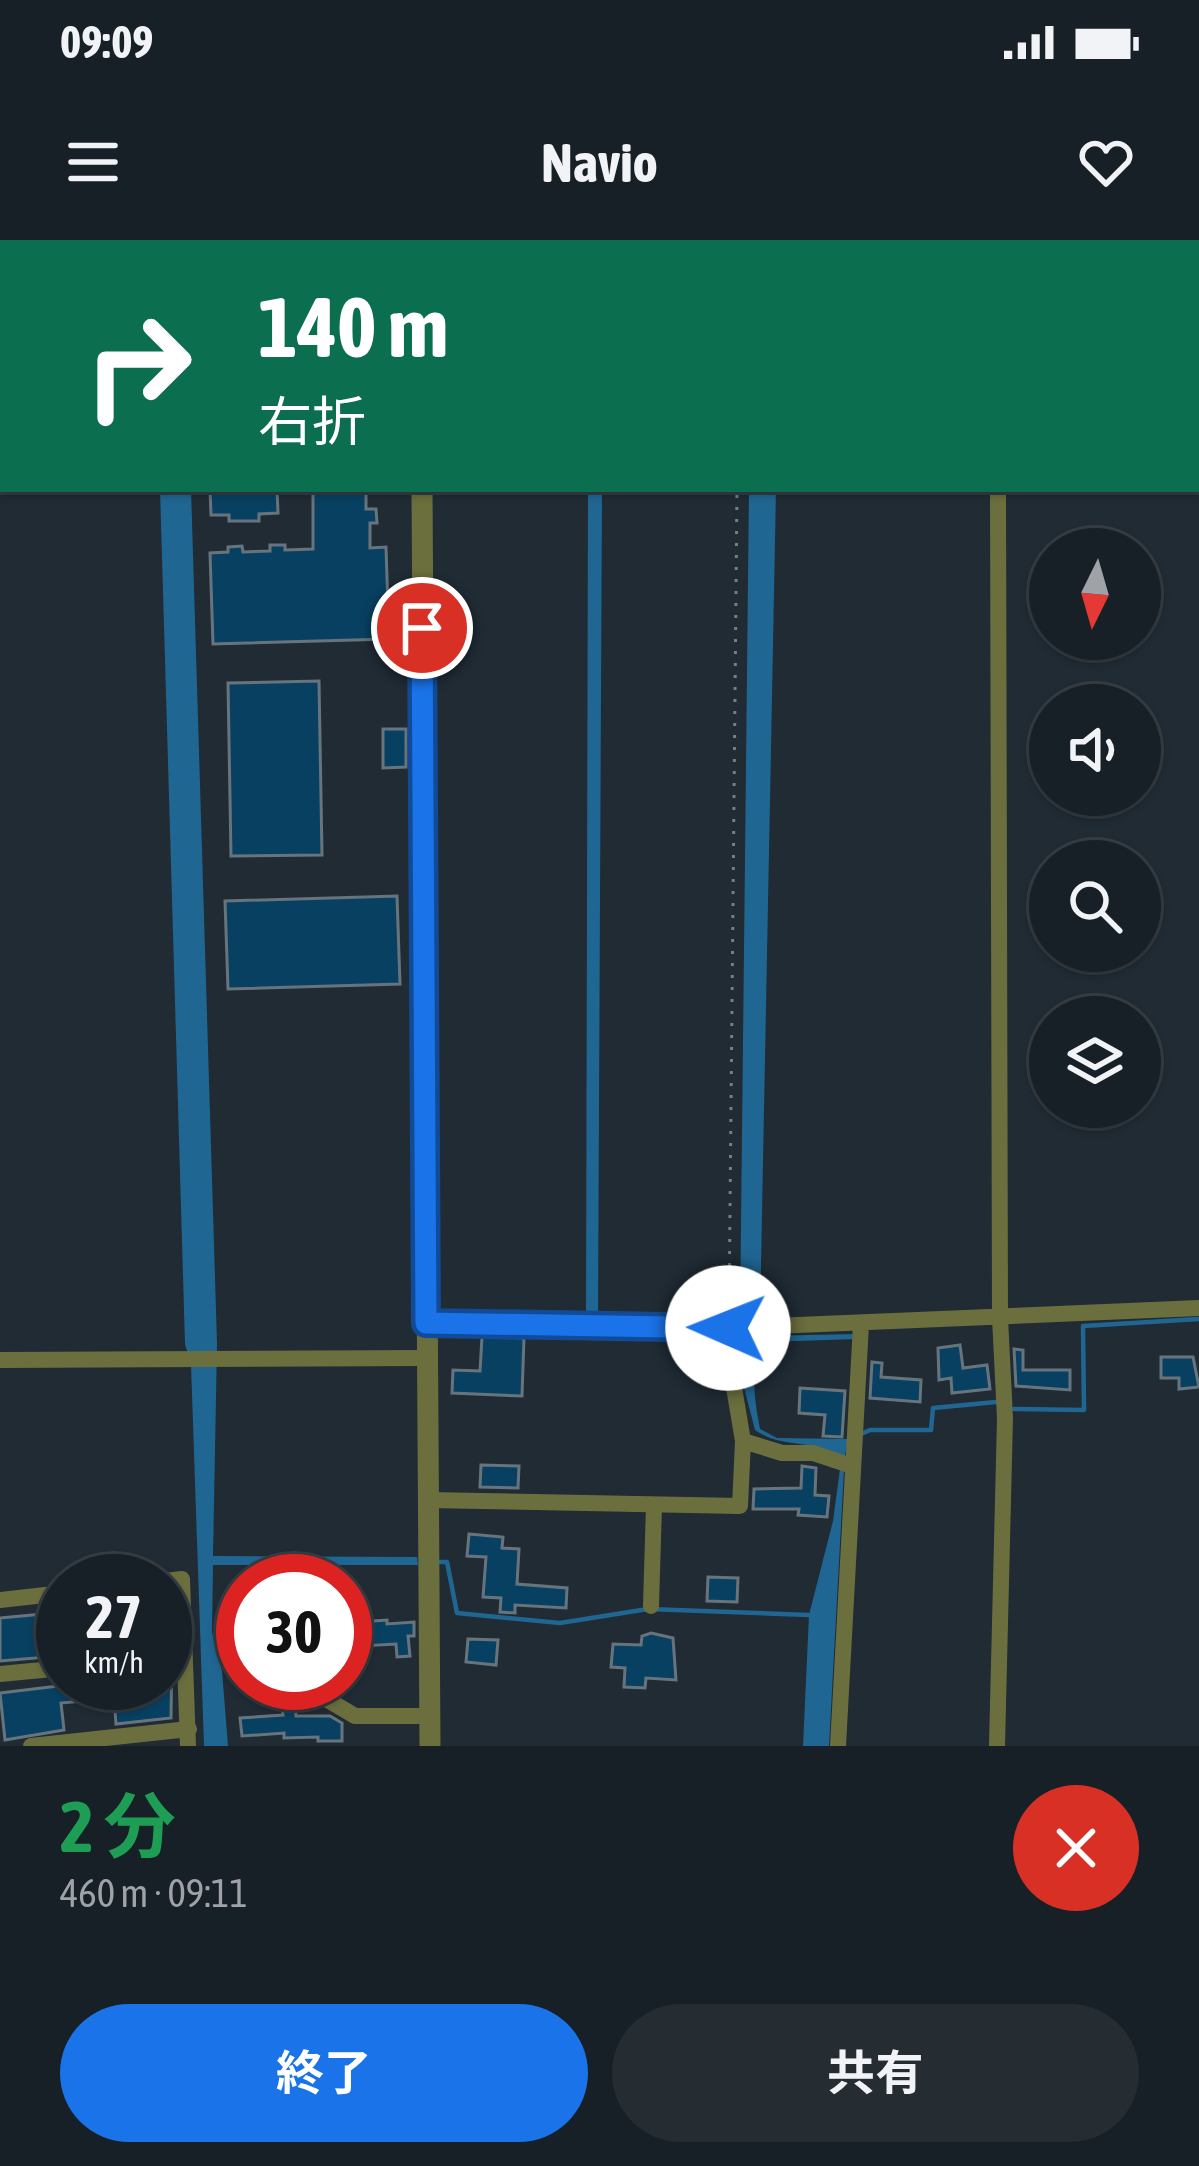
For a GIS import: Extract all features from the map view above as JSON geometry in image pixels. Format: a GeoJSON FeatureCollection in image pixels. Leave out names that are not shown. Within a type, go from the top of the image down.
{"type":"FeatureCollection","features":[{"type":"Feature","properties":{"kind":"street"},"geometry":{"type":"LineString","coordinates":[[422,492],[430,1746]]}},
{"type":"Feature","properties":{"kind":"street"},"geometry":{"type":"LineString","coordinates":[[997,1746],[1004,1418],[998,492]]}},
{"type":"Feature","properties":{"kind":"street"},"geometry":{"type":"LineString","coordinates":[[426,1323],[728,1328],[1199,1308]]}},
{"type":"Feature","properties":{"kind":"street"},"geometry":{"type":"LineString","coordinates":[[838,1746],[861,1324]]}},
{"type":"Feature","properties":{"kind":"street"},"geometry":{"type":"LineString","coordinates":[[428,1501],[740,1506],[743,1441],[728,1328]]}},
{"type":"Feature","properties":{"kind":"street"},"geometry":{"type":"LineString","coordinates":[[0,1360],[426,1358]]}},
{"type":"Feature","properties":{"kind":"street"},"geometry":{"type":"LineString","coordinates":[[743,1441],[851,1466]]}},
{"type":"Feature","properties":{"kind":"street"},"geometry":{"type":"LineString","coordinates":[[651,1606],[654,1504]]}},
{"type":"Feature","properties":{"kind":"street"},"geometry":{"type":"LineString","coordinates":[[0,1600],[36,1596]]}},
{"type":"Feature","properties":{"kind":"street"},"geometry":{"type":"LineString","coordinates":[[0,1674],[36,1671]]}},
{"type":"Feature","properties":{"kind":"street"},"geometry":{"type":"LineString","coordinates":[[345,1710],[355,1716],[429,1716]]}},
{"type":"Feature","properties":{"kind":"street"},"geometry":{"type":"LineString","coordinates":[[31,1746],[189,1737]]}},
{"type":"Feature","properties":{"kind":"path"},"geometry":{"type":"LineString","coordinates":[[728,1328],[737,492]]}},
{"type":"Feature","properties":{"kind":"water"},"geometry":{"type":"Polygon","coordinates":[[[160,492],[191,492],[217,1344],[212,1632],[216,1710],[225,1710],[228,1746],[204,1746],[191,1365],[185,1344],[160,492]]]}},
{"type":"Feature","properties":{"kind":"water"},"geometry":{"type":"Polygon","coordinates":[[[588,492],[602,492],[598,1316],[586,1317],[588,492]]]}},
{"type":"Feature","properties":{"kind":"water"},"geometry":{"type":"Polygon","coordinates":[[[749,492],[776,492],[760,1317],[740,1318],[749,492]]]}},
{"type":"Feature","properties":{"kind":"water"},"geometry":{"type":"Polygon","coordinates":[[[741,1332],[763,1336],[857,1334],[857,1339],[765,1342],[756,1361],[760,1429],[777,1438],[848,1439],[844,1461],[822,1449],[777,1440],[755,1430],[733,1345],[741,1332]]]}},
{"type":"Feature","properties":{"kind":"water"},"geometry":{"type":"Polygon","coordinates":[[[840,1469],[844,1470],[829,1746],[803,1746],[809,1615],[833,1521],[840,1469]]]}},
{"type":"Feature","properties":{"kind":"water"},"geometry":{"type":"Polygon","coordinates":[[[372,1557],[417,1557],[418,1565],[372,1565],[372,1557]]]}},
{"type":"Feature","properties":{"kind":"building"},"geometry":{"type":"Polygon","coordinates":[[[210,492],[277,492],[278,513],[259,514],[259,521],[229,521],[229,515],[211,515],[210,492]]]}},
{"type":"Feature","properties":{"kind":"building"},"geometry":{"type":"Polygon","coordinates":[[[366,492],[366,509],[376,509],[377,523],[370,523],[370,548],[386,547],[389,639],[213,644],[210,553],[242,546],[243,552],[270,551],[270,545],[313,549],[313,493],[366,492]]]}},
{"type":"Feature","properties":{"kind":"building"},"geometry":{"type":"Polygon","coordinates":[[[319,681],[322,855],[231,856],[228,683],[319,681]]]}},
{"type":"Feature","properties":{"kind":"building"},"geometry":{"type":"Polygon","coordinates":[[[383,729],[406,729],[406,767],[383,768],[383,729]]]}},
{"type":"Feature","properties":{"kind":"building"},"geometry":{"type":"Polygon","coordinates":[[[397,896],[400,984],[228,989],[225,901],[397,896]]]}},
{"type":"Feature","properties":{"kind":"building"},"geometry":{"type":"Polygon","coordinates":[[[482,1337],[524,1338],[522,1396],[452,1393],[453,1370],[480,1371],[482,1337]]]}},
{"type":"Feature","properties":{"kind":"building"},"geometry":{"type":"Polygon","coordinates":[[[960,1345],[963,1368],[987,1365],[990,1389],[952,1393],[951,1378],[939,1380],[938,1348],[960,1345]]]}},
{"type":"Feature","properties":{"kind":"building"},"geometry":{"type":"Polygon","coordinates":[[[1014,1349],[1023,1350],[1023,1370],[1070,1370],[1070,1390],[1016,1386],[1014,1349]]]}},
{"type":"Feature","properties":{"kind":"building"},"geometry":{"type":"Polygon","coordinates":[[[1161,1357],[1193,1357],[1199,1387],[1179,1389],[1179,1378],[1161,1378],[1161,1357]]]}},
{"type":"Feature","properties":{"kind":"building"},"geometry":{"type":"Polygon","coordinates":[[[872,1362],[882,1363],[881,1377],[921,1380],[920,1402],[870,1398],[872,1362]]]}},
{"type":"Feature","properties":{"kind":"building"},"geometry":{"type":"Polygon","coordinates":[[[800,1388],[845,1391],[842,1437],[823,1436],[825,1415],[799,1413],[800,1388]]]}},
{"type":"Feature","properties":{"kind":"building"},"geometry":{"type":"Polygon","coordinates":[[[481,1465],[519,1466],[518,1488],[480,1487],[481,1465]]]}},
{"type":"Feature","properties":{"kind":"building"},"geometry":{"type":"Polygon","coordinates":[[[802,1466],[816,1468],[815,1495],[829,1496],[827,1517],[798,1515],[799,1509],[753,1509],[754,1489],[801,1488],[802,1466]]]}},
{"type":"Feature","properties":{"kind":"building"},"geometry":{"type":"Polygon","coordinates":[[[469,1534],[503,1537],[502,1548],[519,1549],[517,1584],[567,1588],[566,1608],[515,1605],[515,1613],[500,1612],[501,1598],[483,1597],[486,1557],[467,1556],[469,1534]]]}},
{"type":"Feature","properties":{"kind":"building"},"geometry":{"type":"Polygon","coordinates":[[[708,1577],[738,1578],[737,1602],[707,1601],[708,1577]]]}},
{"type":"Feature","properties":{"kind":"building"},"geometry":{"type":"Polygon","coordinates":[[[36,1615],[36,1658],[0,1661],[0,1618],[36,1615]]]}},
{"type":"Feature","properties":{"kind":"building"},"geometry":{"type":"Polygon","coordinates":[[[372,1621],[414,1622],[414,1636],[408,1636],[410,1656],[397,1657],[396,1644],[372,1645],[372,1621]]]}},
{"type":"Feature","properties":{"kind":"building"},"geometry":{"type":"Polygon","coordinates":[[[642,1636],[673,1638],[676,1680],[646,1678],[645,1688],[624,1687],[625,1668],[611,1667],[613,1644],[641,1645],[642,1636]]]}},
{"type":"Feature","properties":{"kind":"building"},"geometry":{"type":"Polygon","coordinates":[[[468,1639],[498,1640],[496,1665],[466,1662],[468,1639]]]}},
{"type":"Feature","properties":{"kind":"building"},"geometry":{"type":"Polygon","coordinates":[[[36,1689],[36,1710],[62,1710],[64,1730],[5,1740],[0,1693],[36,1689]]]}},
{"type":"Feature","properties":{"kind":"building"},"geometry":{"type":"Polygon","coordinates":[[[115,1710],[171,1710],[171,1718],[116,1724],[115,1710]]]}},
{"type":"Feature","properties":{"kind":"building"},"geometry":{"type":"Polygon","coordinates":[[[283,1710],[296,1710],[296,1716],[330,1716],[342,1723],[342,1741],[284,1738],[284,1733],[242,1736],[240,1718],[283,1715],[283,1710]]]}},
{"type":"Feature","properties":{"kind":"waterway"},"geometry":{"type":"LineString","coordinates":[[1014,1409],[1084,1410],[1083,1326],[1199,1319]]}},
{"type":"Feature","properties":{"kind":"waterway"},"geometry":{"type":"LineString","coordinates":[[861,1434],[931,1430],[933,1408],[996,1402]]}},
{"type":"Feature","properties":{"kind":"waterway"},"geometry":{"type":"LineString","coordinates":[[439,1562],[447,1562],[457,1613],[560,1623],[648,1609],[809,1615]]}},
{"type":"Feature","properties":{"kind":"route"},"geometry":{"type":"LineString","coordinates":[[422,628],[426,1323],[728,1328]]}}]}
